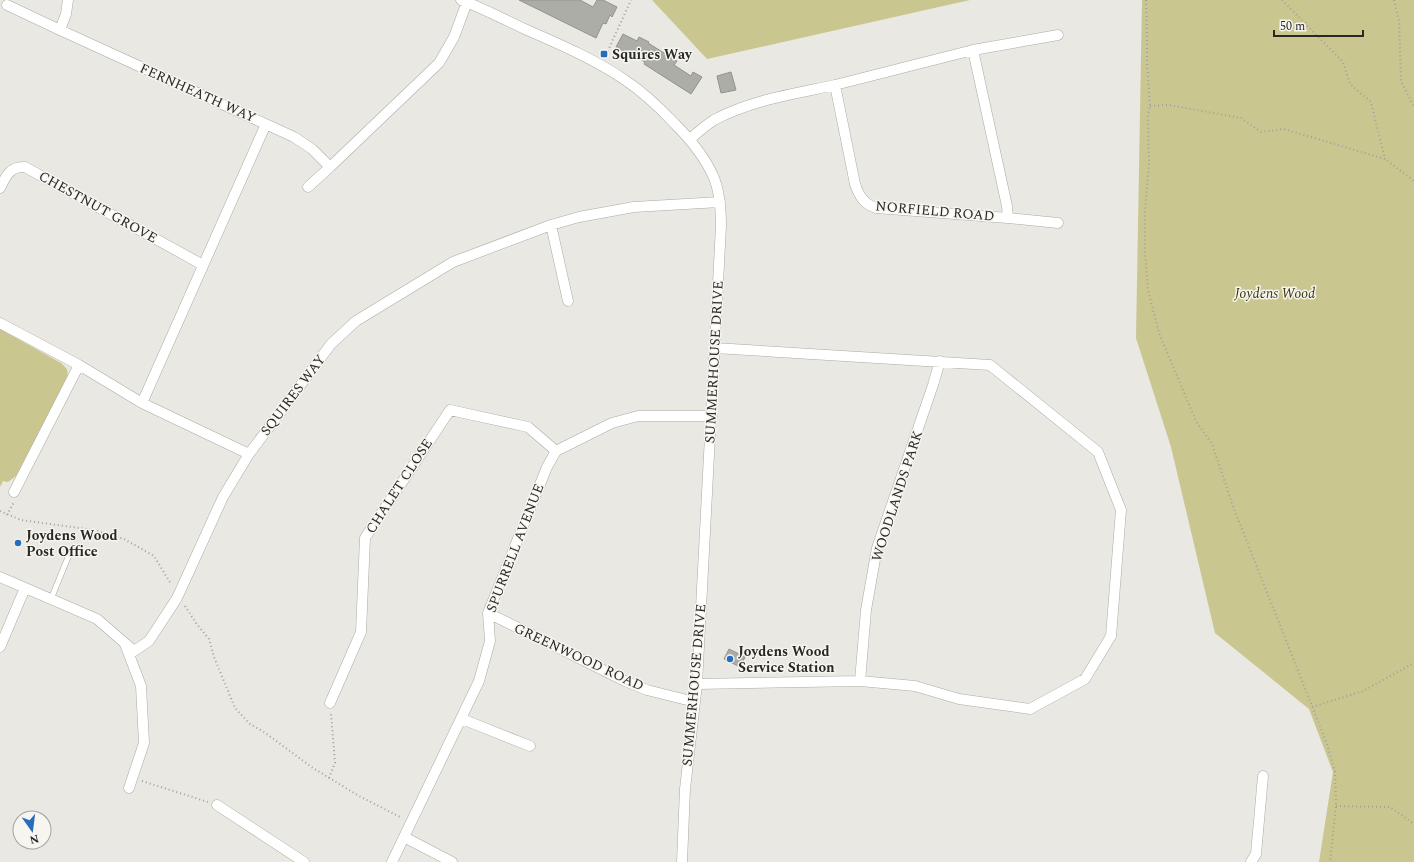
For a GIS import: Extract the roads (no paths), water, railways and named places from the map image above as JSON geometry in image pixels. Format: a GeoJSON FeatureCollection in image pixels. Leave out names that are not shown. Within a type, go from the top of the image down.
{"type":"FeatureCollection","features":[{"type":"Feature","properties":{"kind":"street"},"geometry":{"type":"LineString","coordinates":[[60,30],[66,14],[68,0]]}},
{"type":"Feature","properties":{"kind":"street"},"geometry":{"type":"LineString","coordinates":[[308,187],[439,63],[454,37],[464,1]]}},
{"type":"Feature","properties":{"kind":"street","name":"SUMMERHOUSE DRIVE"},"geometry":{"type":"LineString","coordinates":[[464,1],[542,36],[601,66],[624,79],[641,92],[668,116],[690,139],[709,167],[720,202],[721,226],[712,416],[697,684],[685,789],[682,862]]}},
{"type":"Feature","properties":{"kind":"street","name":"FERNHEATH WAY"},"geometry":{"type":"LineString","coordinates":[[7,5],[294,137],[312,149],[330,167]]}},
{"type":"Feature","properties":{"kind":"street"},"geometry":{"type":"LineString","coordinates":[[690,139],[714,120],[760,102],[973,50],[1058,35]]}},
{"type":"Feature","properties":{"kind":"street","name":"NORFIELD ROAD"},"geometry":{"type":"LineString","coordinates":[[973,50],[1007,206],[1008,218]]}},
{"type":"Feature","properties":{"kind":"street","name":"NORFIELD ROAD"},"geometry":{"type":"LineString","coordinates":[[835,84],[855,184],[858,193],[866,203],[876,208],[1058,223]]}},
{"type":"Feature","properties":{"kind":"street"},"geometry":{"type":"LineString","coordinates":[[142,402],[266,124]]}},
{"type":"Feature","properties":{"kind":"street","name":"CHESTNUT GROVE"},"geometry":{"type":"LineString","coordinates":[[0,188],[10,170],[25,167],[203,265]]}},
{"type":"Feature","properties":{"kind":"street","name":"SQUIRES WAY"},"geometry":{"type":"LineString","coordinates":[[125,644],[134,651],[149,641],[178,594],[223,498],[249,454],[331,344],[356,321],[453,262],[551,225],[579,217],[634,206],[720,202]]}},
{"type":"Feature","properties":{"kind":"street"},"geometry":{"type":"LineString","coordinates":[[551,225],[568,301]]}},
{"type":"Feature","properties":{"kind":"street"},"geometry":{"type":"LineString","coordinates":[[0,323],[79,365],[142,402],[249,454]]}},
{"type":"Feature","properties":{"kind":"street"},"geometry":{"type":"LineString","coordinates":[[697,684],[860,680],[915,686],[958,699],[1030,709],[1085,679],[1112,636],[1121,510],[1098,452],[990,365],[715,348]]}},
{"type":"Feature","properties":{"kind":"street","name":"WOODLANDS PARK"},"geometry":{"type":"LineString","coordinates":[[860,680],[866,610],[877,548],[940,361]]}},
{"type":"Feature","properties":{"kind":"street"},"geometry":{"type":"LineString","coordinates":[[14,492],[79,365]]}},
{"type":"Feature","properties":{"kind":"street","name":"CHALET CLOSE"},"geometry":{"type":"LineString","coordinates":[[330,703],[361,632],[365,538],[450,410],[528,426],[556,451]]}},
{"type":"Feature","properties":{"kind":"street"},"geometry":{"type":"LineString","coordinates":[[556,451],[612,423],[638,416],[712,416]]}},
{"type":"Feature","properties":{"kind":"street","name":"SPURRELL AVENUE"},"geometry":{"type":"LineString","coordinates":[[392,862],[480,681],[490,641],[488,613],[547,467],[556,451]]}},
{"type":"Feature","properties":{"kind":"street"},"geometry":{"type":"LineString","coordinates":[[0,577],[98,620],[125,644],[141,686],[144,743],[129,788]]}},
{"type":"Feature","properties":{"kind":"street"},"geometry":{"type":"LineString","coordinates":[[0,647],[25,588]]}},
{"type":"Feature","properties":{"kind":"street","name":"GREENWOOD ROAD"},"geometry":{"type":"LineString","coordinates":[[488,613],[625,681],[647,690],[695,702]]}},
{"type":"Feature","properties":{"kind":"street"},"geometry":{"type":"LineString","coordinates":[[462,719],[530,746]]}},
{"type":"Feature","properties":{"kind":"street"},"geometry":{"type":"LineString","coordinates":[[1251,862],[1256,854],[1263,776]]}},
{"type":"Feature","properties":{"kind":"street"},"geometry":{"type":"LineString","coordinates":[[217,805],[304,862]]}},
{"type":"Feature","properties":{"kind":"street"},"geometry":{"type":"LineString","coordinates":[[404,837],[452,862]]}},
{"type":"Feature","properties":{"kind":"lane"},"geometry":{"type":"LineString","coordinates":[[51,599],[71,550]]}},
{"type":"Feature","properties":{"kind":"place","name":"Squires Way"},"geometry":{"type":"Point","coordinates":[604,54]}},
{"type":"Feature","properties":{"kind":"place","name":"Joydens Wood Post Office"},"geometry":{"type":"Point","coordinates":[18,543]}},
{"type":"Feature","properties":{"kind":"place","name":"Joydens Wood Service Station"},"geometry":{"type":"Point","coordinates":[730,659]}},
{"type":"Feature","properties":{"kind":"park label","name":"Joydens Wood"},"geometry":{"type":"Point","coordinates":[1275,293]}}]}
